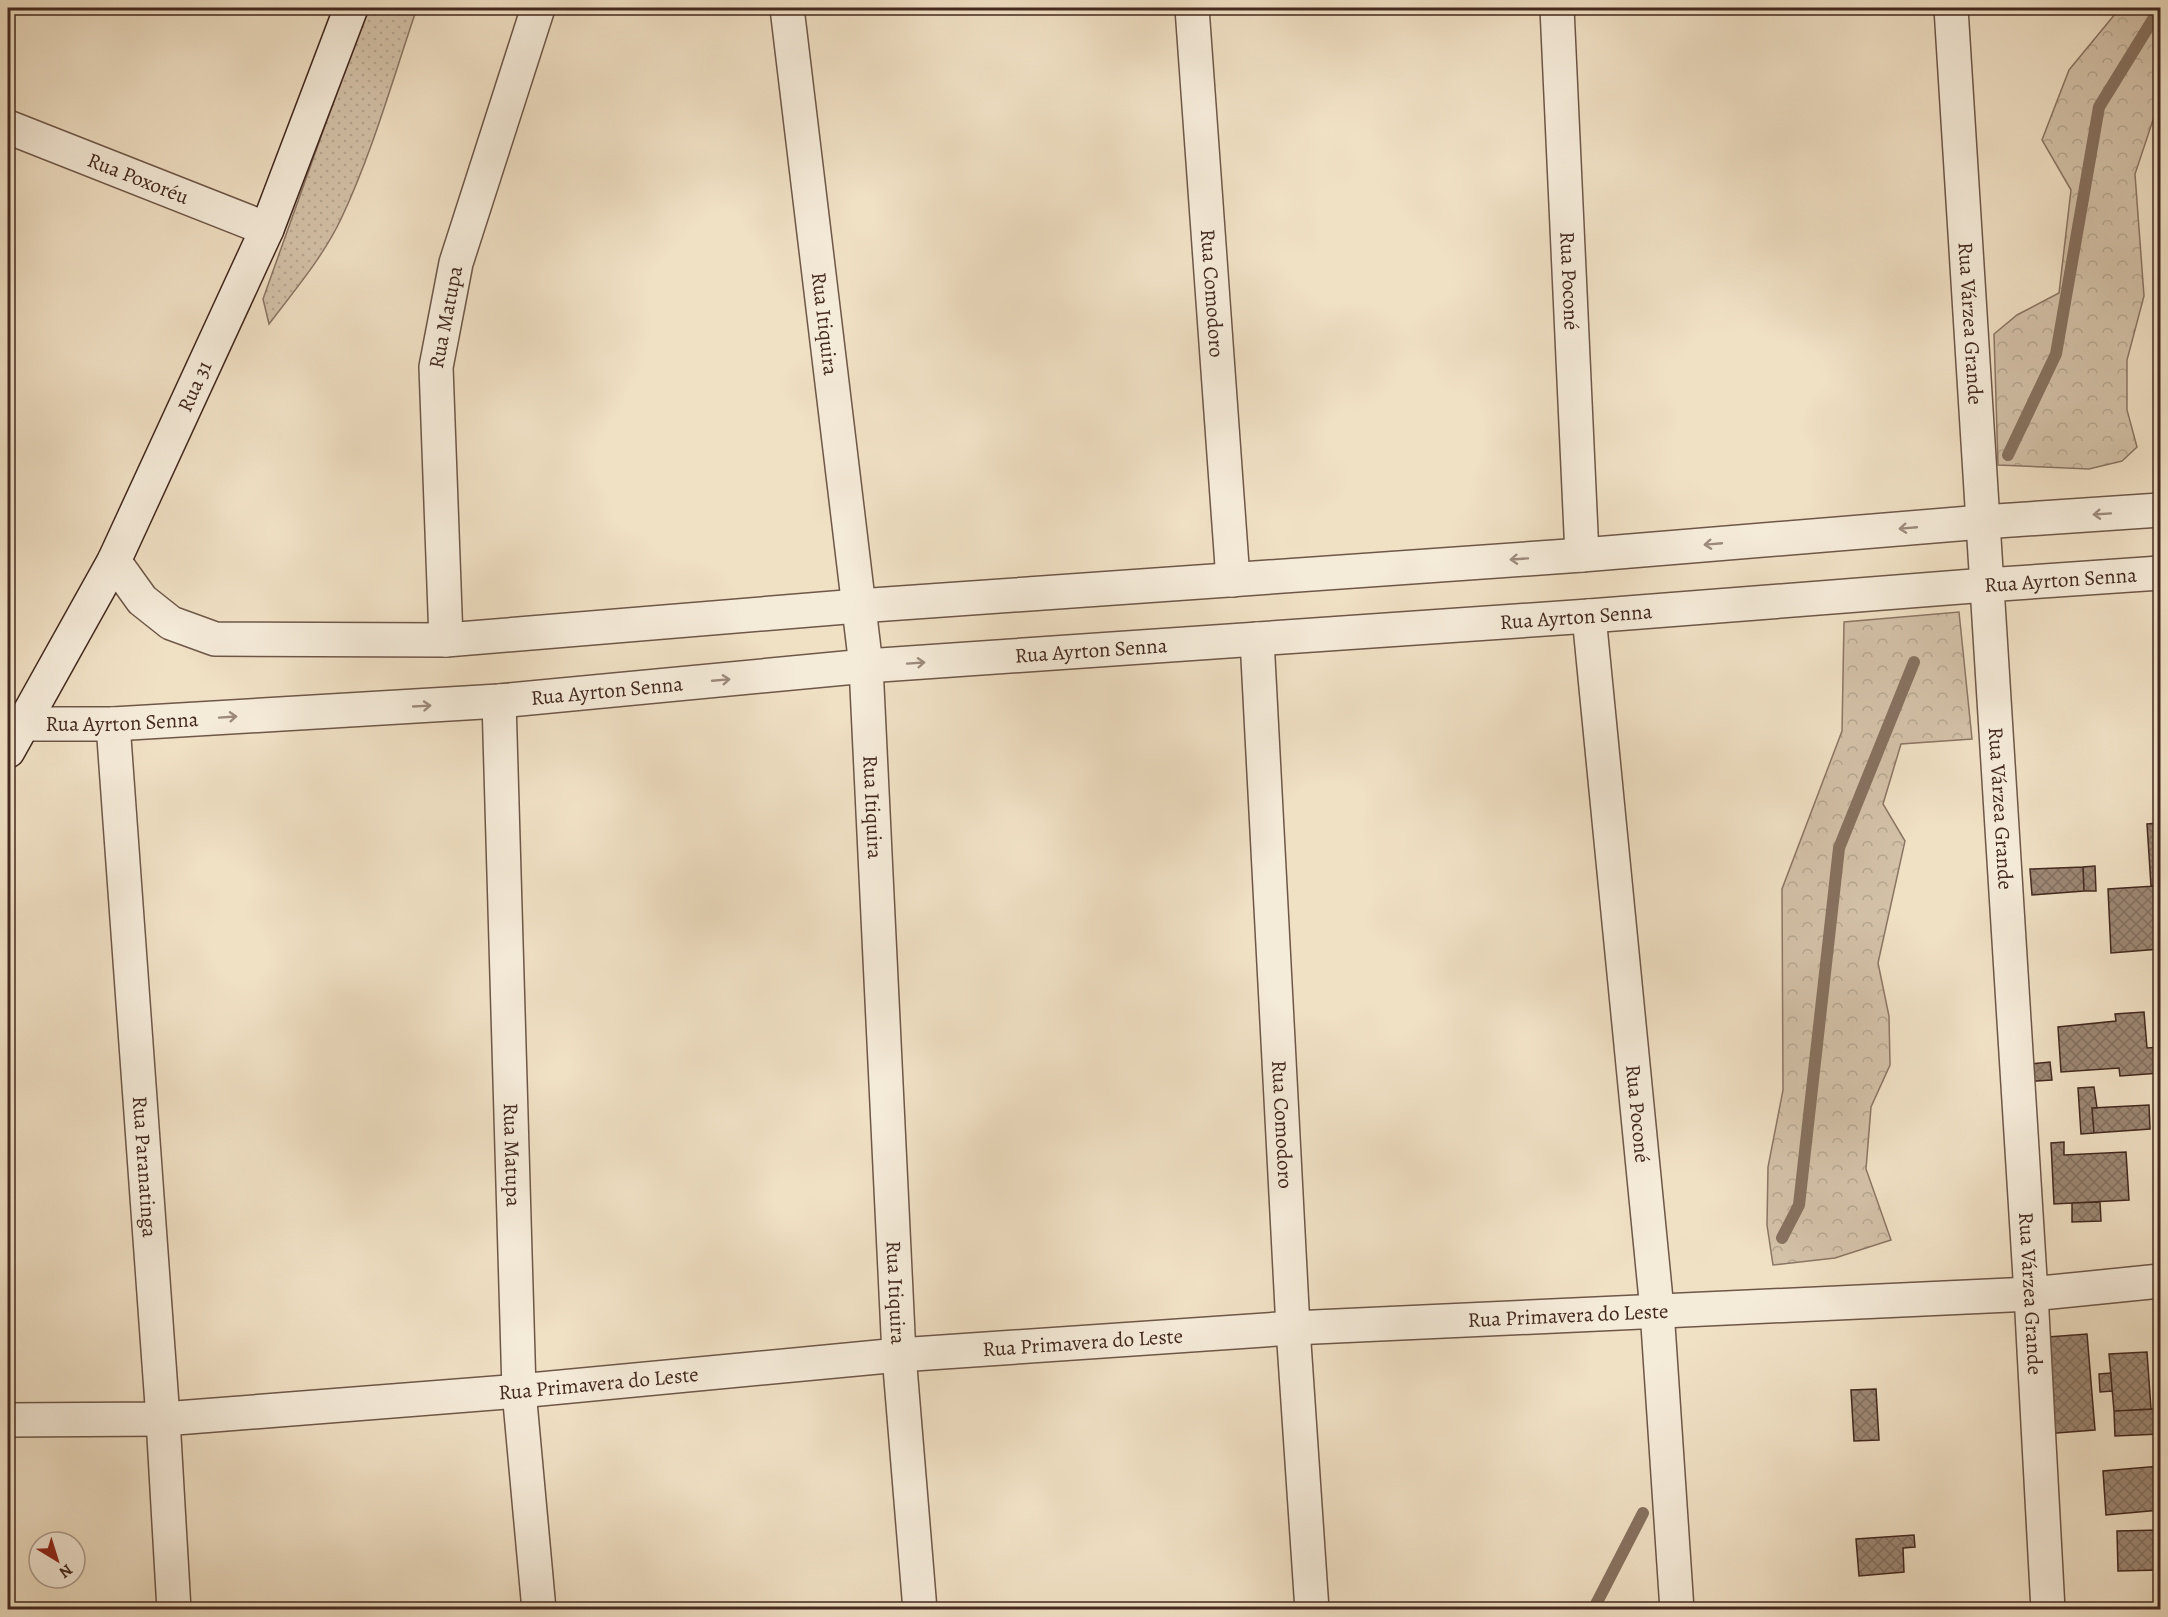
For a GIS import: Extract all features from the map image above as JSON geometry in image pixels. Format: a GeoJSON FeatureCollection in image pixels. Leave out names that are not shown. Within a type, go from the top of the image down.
{"type":"FeatureCollection","features":[{"type":"Feature","properties":{"kind":"street","name":"Rua 31"},"geometry":{"type":"LineString","coordinates":[[15,738],[114,561],[267,229],[351,8]]}},
{"type":"Feature","properties":{"kind":"street","name":"Rua Matupa"},"geometry":{"type":"LineString","coordinates":[[446,640],[436,367],[456,263],[538,8]]}},
{"type":"Feature","properties":{"kind":"street","name":"Rua Itiquira"},"geometry":{"type":"LineString","coordinates":[[787,8],[866,666],[900,1355],[920,1610]]}},
{"type":"Feature","properties":{"kind":"street","name":"Rua Comodoro"},"geometry":{"type":"LineString","coordinates":[[1192,8],[1233,580]]}},
{"type":"Feature","properties":{"kind":"street","name":"Rua Poconé"},"geometry":{"type":"LineString","coordinates":[[1557,8],[1582,555]]}},
{"type":"Feature","properties":{"kind":"street","name":"Rua Várzea Grande"},"geometry":{"type":"LineString","coordinates":[[1951,8],[2031,1294],[2048,1610]]}},
{"type":"Feature","properties":{"kind":"street","name":"Rua Poxoréu"},"geometry":{"type":"LineString","coordinates":[[8,127],[267,229]]}},
{"type":"Feature","properties":{"kind":"street"},"geometry":{"type":"LineString","coordinates":[[114,561],[141,600],[171,623],[215,639],[446,640],[858,606],[1582,555],[1982,522],[2160,510]]}},
{"type":"Feature","properties":{"kind":"street","name":"Rua Ayrton Senna"},"geometry":{"type":"LineString","coordinates":[[15,738],[113,724],[499,701],[866,666],[1589,616],[2160,573]]}},
{"type":"Feature","properties":{"kind":"street","name":"Rua Poconé"},"geometry":{"type":"LineString","coordinates":[[1589,616],[1657,1310],[1677,1610]]}},
{"type":"Feature","properties":{"kind":"street","name":"Rua Comodoro"},"geometry":{"type":"LineString","coordinates":[[1257,639],[1293,1328],[1312,1610]]}},
{"type":"Feature","properties":{"kind":"street","name":"Rua Matupa"},"geometry":{"type":"LineString","coordinates":[[499,701],[519,1390],[539,1610]]}},
{"type":"Feature","properties":{"kind":"street","name":"Rua Paranatinga"},"geometry":{"type":"LineString","coordinates":[[113,724],[163,1419],[174,1610]]}},
{"type":"Feature","properties":{"kind":"street","name":"Rua Primavera do Leste"},"geometry":{"type":"LineString","coordinates":[[8,1420],[163,1419],[519,1390],[900,1355],[1293,1328],[2031,1294],[2160,1281]]}},
{"type":"Feature","properties":{"kind":"green space"},"geometry":{"type":"Polygon","coordinates":[[[367,8],[417,8],[373,141],[341,219],[317,260],[269,324],[263,299],[367,8]]]}},
{"type":"Feature","properties":{"kind":"green space"},"geometry":{"type":"Polygon","coordinates":[[[2120,8],[2160,8],[2160,99],[2135,174],[2144,296],[2127,360],[2127,410],[2137,447],[2122,461],[2089,469],[1998,465],[1994,334],[2017,315],[2059,293],[2071,190],[2042,140],[2069,70],[2120,8]]]}},
{"type":"Feature","properties":{"kind":"green space"},"geometry":{"type":"Polygon","coordinates":[[[1959,612],[1972,739],[1901,744],[1883,804],[1905,841],[1878,963],[1889,1016],[1890,1065],[1871,1107],[1866,1169],[1891,1240],[1835,1258],[1773,1265],[1767,1225],[1768,1167],[1783,1090],[1782,889],[1842,731],[1844,622],[1959,612]]]}},
{"type":"Feature","properties":{"kind":"building"},"geometry":{"type":"Polygon","coordinates":[[[2159,823],[2160,886],[2151,886],[2147,824],[2159,823]]]}},
{"type":"Feature","properties":{"kind":"building"},"geometry":{"type":"Polygon","coordinates":[[[2095,866],[2096,891],[2084,891],[2083,867],[2095,866]]]}},
{"type":"Feature","properties":{"kind":"building"},"geometry":{"type":"Polygon","coordinates":[[[2083,867],[2084,891],[2032,895],[2030,869],[2083,867]]]}},
{"type":"Feature","properties":{"kind":"building"},"geometry":{"type":"Polygon","coordinates":[[[2155,886],[2160,949],[2111,953],[2108,889],[2155,886]]]}},
{"type":"Feature","properties":{"kind":"building"},"geometry":{"type":"Polygon","coordinates":[[[2157,916],[2160,916],[2160,949],[2157,916]]]}},
{"type":"Feature","properties":{"kind":"building"},"geometry":{"type":"Polygon","coordinates":[[[2144,1012],[2147,1048],[2160,1047],[2160,1073],[2120,1076],[2119,1068],[2061,1072],[2058,1027],[2116,1021],[2115,1014],[2144,1012]]]}},
{"type":"Feature","properties":{"kind":"building"},"geometry":{"type":"Polygon","coordinates":[[[2050,1062],[2052,1080],[2021,1082],[2019,1065],[2050,1062]]]}},
{"type":"Feature","properties":{"kind":"building"},"geometry":{"type":"Polygon","coordinates":[[[2094,1087],[2097,1108],[2092,1108],[2094,1133],[2081,1134],[2078,1088],[2094,1087]]]}},
{"type":"Feature","properties":{"kind":"building"},"geometry":{"type":"Polygon","coordinates":[[[2149,1105],[2150,1129],[2094,1133],[2092,1108],[2149,1105]]]}},
{"type":"Feature","properties":{"kind":"building"},"geometry":{"type":"Polygon","coordinates":[[[2064,1142],[2064,1155],[2126,1152],[2129,1200],[2054,1204],[2051,1143],[2064,1142]]]}},
{"type":"Feature","properties":{"kind":"building"},"geometry":{"type":"Polygon","coordinates":[[[2100,1202],[2101,1221],[2072,1222],[2072,1203],[2100,1202]]]}},
{"type":"Feature","properties":{"kind":"building"},"geometry":{"type":"Polygon","coordinates":[[[2087,1334],[2095,1430],[2044,1434],[2035,1338],[2087,1334]]]}},
{"type":"Feature","properties":{"kind":"building"},"geometry":{"type":"Polygon","coordinates":[[[2147,1352],[2151,1409],[2114,1411],[2109,1354],[2147,1352]]]}},
{"type":"Feature","properties":{"kind":"building"},"geometry":{"type":"Polygon","coordinates":[[[2111,1373],[2112,1391],[2100,1392],[2099,1374],[2111,1373]]]}},
{"type":"Feature","properties":{"kind":"building"},"geometry":{"type":"Polygon","coordinates":[[[1876,1389],[1879,1440],[1854,1441],[1851,1390],[1876,1389]]]}},
{"type":"Feature","properties":{"kind":"building"},"geometry":{"type":"Polygon","coordinates":[[[2158,1409],[2160,1434],[2115,1436],[2114,1411],[2158,1409]]]}},
{"type":"Feature","properties":{"kind":"building"},"geometry":{"type":"Polygon","coordinates":[[[2160,1466],[2160,1510],[2106,1515],[2103,1471],[2160,1466]]]}},
{"type":"Feature","properties":{"kind":"building"},"geometry":{"type":"Polygon","coordinates":[[[2160,1530],[2160,1570],[2118,1571],[2117,1531],[2160,1530]]]}},
{"type":"Feature","properties":{"kind":"building"},"geometry":{"type":"Polygon","coordinates":[[[1914,1535],[1915,1547],[1903,1548],[1904,1572],[1859,1576],[1856,1539],[1914,1535]]]}},
{"type":"Feature","properties":{"kind":"waterway"},"geometry":{"type":"LineString","coordinates":[[2008,455],[2056,354],[2099,107],[2160,8]]}},
{"type":"Feature","properties":{"kind":"waterway"},"geometry":{"type":"LineString","coordinates":[[1782,1238],[1799,1205],[1839,848],[1914,662]]}},
{"type":"Feature","properties":{"kind":"waterway"},"geometry":{"type":"LineString","coordinates":[[1593,1610],[1643,1513]]}}]}
